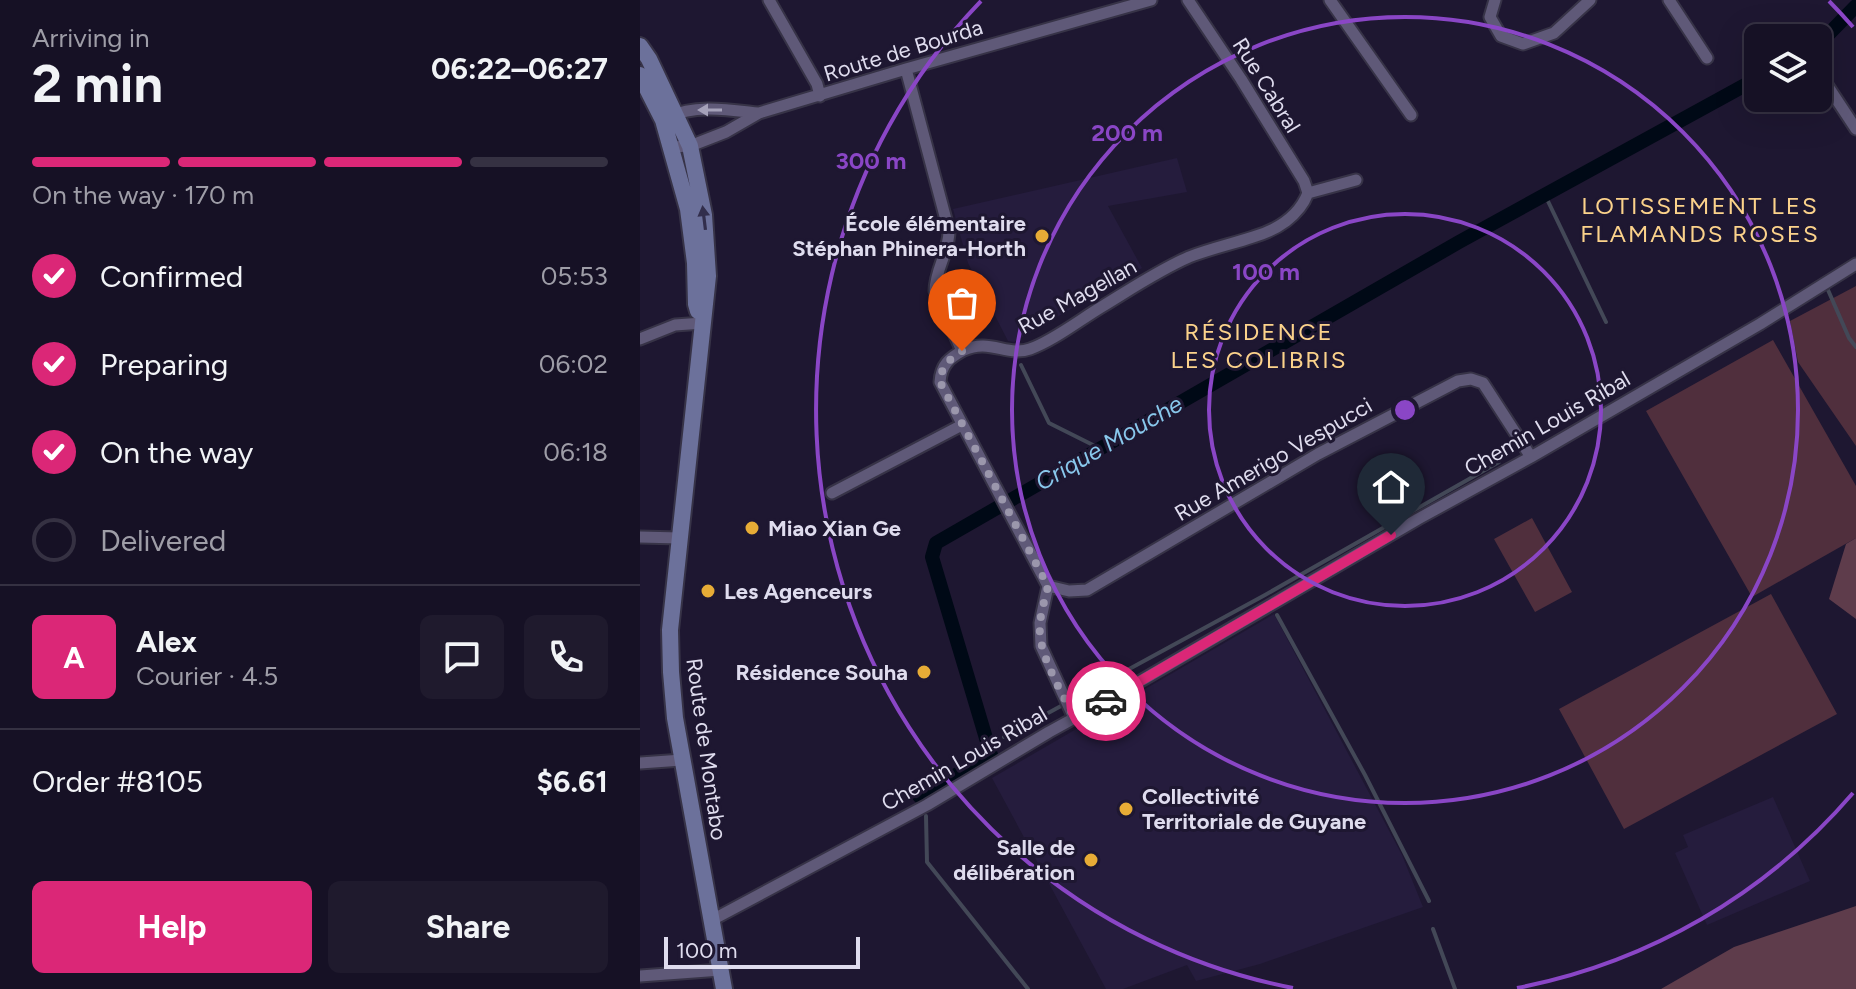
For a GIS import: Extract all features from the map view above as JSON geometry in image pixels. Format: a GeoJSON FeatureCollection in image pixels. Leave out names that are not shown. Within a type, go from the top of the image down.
{"type":"FeatureCollection","features":[{"type":"Feature","properties":{"kind":"main road","name":"Route de Montabo"},"geometry":{"type":"LineString","coordinates":[[640,46],[649,59],[669,117],[671,147],[688,209],[695,263],[696,304],[703,323]]}},
{"type":"Feature","properties":{"kind":"main road","name":"Route de Montabo"},"geometry":{"type":"LineString","coordinates":[[640,75],[690,146],[704,215],[708,276],[670,630],[671,672],[682,760],[724,989]]}},
{"type":"Feature","properties":{"kind":"street"},"geometry":{"type":"LineString","coordinates":[[769,0],[817,84],[820,96]]}},
{"type":"Feature","properties":{"kind":"street","name":"Route de Bourda"},"geometry":{"type":"LineString","coordinates":[[671,147],[690,146],[726,132],[759,113],[1151,0]]}},
{"type":"Feature","properties":{"kind":"street","name":"Rue Cabral"},"geometry":{"type":"LineString","coordinates":[[1188,0],[1241,79],[1304,181],[1308,193]]}},
{"type":"Feature","properties":{"kind":"street"},"geometry":{"type":"LineString","coordinates":[[1330,0],[1411,115]]}},
{"type":"Feature","properties":{"kind":"street"},"geometry":{"type":"LineString","coordinates":[[1495,0],[1490,17],[1501,36],[1523,44],[1554,33],[1590,0]]}},
{"type":"Feature","properties":{"kind":"street"},"geometry":{"type":"LineString","coordinates":[[1669,0],[1707,58]]}},
{"type":"Feature","properties":{"kind":"street"},"geometry":{"type":"LineString","coordinates":[[906,69],[949,231],[948,248],[935,282],[935,291],[962,351],[941,370],[940,382],[1048,586],[1040,623],[1041,646],[1074,718]]}},
{"type":"Feature","properties":{"kind":"street"},"geometry":{"type":"LineString","coordinates":[[1832,93],[1856,129]]}},
{"type":"Feature","properties":{"kind":"street","name":"Route de Bourda"},"geometry":{"type":"LineString","coordinates":[[669,117],[686,110],[759,113]]}},
{"type":"Feature","properties":{"kind":"street"},"geometry":{"type":"LineString","coordinates":[[1308,193],[1356,180]]}},
{"type":"Feature","properties":{"kind":"street","name":"Rue Magellan"},"geometry":{"type":"LineString","coordinates":[[962,351],[983,345],[1013,351],[1026,351],[1038,346],[1188,258],[1264,234],[1288,220],[1303,206],[1308,193]]}},
{"type":"Feature","properties":{"kind":"street","name":"Chemin Louis Ribal"},"geometry":{"type":"LineString","coordinates":[[712,920],[927,805],[1760,324],[1856,264]]}},
{"type":"Feature","properties":{"kind":"street"},"geometry":{"type":"LineString","coordinates":[[640,339],[675,325],[703,323]]}},
{"type":"Feature","properties":{"kind":"street","name":"Rue Amerigo Vespucci"},"geometry":{"type":"LineString","coordinates":[[1048,586],[1069,591],[1087,590],[1318,454],[1458,381],[1471,379],[1483,383],[1531,457]]}},
{"type":"Feature","properties":{"kind":"street"},"geometry":{"type":"LineString","coordinates":[[832,493],[962,425]]}},
{"type":"Feature","properties":{"kind":"street"},"geometry":{"type":"LineString","coordinates":[[640,537],[679,538]]}},
{"type":"Feature","properties":{"kind":"street"},"geometry":{"type":"LineString","coordinates":[[640,763],[682,760]]}},
{"type":"Feature","properties":{"kind":"street"},"geometry":{"type":"LineString","coordinates":[[640,976],[721,970]]}},
{"type":"Feature","properties":{"kind":"shaded area","name":"École élémentaire Stéphan Phinera-Horth"},"geometry":{"type":"Polygon","coordinates":[[[1177,158],[1187,192],[1108,206],[1142,268],[1014,342],[1008,341],[968,263],[953,209],[1177,158]]]}},
{"type":"Feature","properties":{"kind":"shaded area"},"geometry":{"type":"Polygon","coordinates":[[[1856,286],[1856,446],[1798,362],[1790,321],[1856,286]]]}},
{"type":"Feature","properties":{"kind":"shaded area"},"geometry":{"type":"Polygon","coordinates":[[[1773,340],[1856,486],[1856,538],[1752,597],[1646,411],[1773,340]]]}},
{"type":"Feature","properties":{"kind":"shaded area"},"geometry":{"type":"Polygon","coordinates":[[[1532,518],[1572,592],[1535,612],[1494,539],[1532,518]]]}},
{"type":"Feature","properties":{"kind":"shaded area"},"geometry":{"type":"Polygon","coordinates":[[[1856,538],[1856,619],[1829,599],[1846,544],[1856,538]]]}},
{"type":"Feature","properties":{"kind":"shaded area"},"geometry":{"type":"Polygon","coordinates":[[[1771,594],[1837,714],[1624,829],[1559,709],[1771,594]]]}},
{"type":"Feature","properties":{"kind":"shaded area"},"geometry":{"type":"Polygon","coordinates":[[[1274,614],[1402,855],[1423,907],[1260,964],[1196,981],[1187,965],[1123,989],[1106,989],[992,778],[1274,614]]]}},
{"type":"Feature","properties":{"kind":"shaded area"},"geometry":{"type":"Polygon","coordinates":[[[1773,797],[1810,881],[1707,925],[1675,853],[1688,847],[1683,835],[1773,797]]]}},
{"type":"Feature","properties":{"kind":"shaded area"},"geometry":{"type":"Polygon","coordinates":[[[1856,906],[1856,989],[1661,989],[1734,947],[1856,906]]]}},
{"type":"Feature","properties":{"kind":"waterway","name":"Crique Mouche"},"geometry":{"type":"LineString","coordinates":[[1832,31],[1856,6]]}},
{"type":"Feature","properties":{"kind":"waterway","name":"Crique Mouche"},"geometry":{"type":"LineString","coordinates":[[919,796],[991,755],[932,557],[936,543],[1459,242],[1744,86]]}},
{"type":"Feature","properties":{"kind":"waterway"},"geometry":{"type":"LineString","coordinates":[[1545,195],[1606,322]]}},
{"type":"Feature","properties":{"kind":"waterway"},"geometry":{"type":"LineString","coordinates":[[1828,290],[1856,347]]}},
{"type":"Feature","properties":{"kind":"waterway"},"geometry":{"type":"LineString","coordinates":[[1021,365],[1049,423],[1101,449]]}},
{"type":"Feature","properties":{"kind":"waterway"},"geometry":{"type":"LineString","coordinates":[[1076,698],[1499,462]]}},
{"type":"Feature","properties":{"kind":"waterway"},"geometry":{"type":"LineString","coordinates":[[1277,615],[1365,775],[1429,901]]}},
{"type":"Feature","properties":{"kind":"waterway"},"geometry":{"type":"LineString","coordinates":[[1004,737],[1061,706]]}},
{"type":"Feature","properties":{"kind":"waterway","name":"Crique Mouche"},"geometry":{"type":"LineString","coordinates":[[926,816],[927,862],[1028,989]]}},
{"type":"Feature","properties":{"kind":"waterway"},"geometry":{"type":"LineString","coordinates":[[1433,929],[1455,989]]}},
{"type":"Feature","properties":{"kind":"way so far"},"geometry":{"type":"LineString","coordinates":[[962,351],[941,370],[940,382],[1048,586],[1040,623],[1041,646],[1074,718],[1106,701]]}},
{"type":"Feature","properties":{"kind":"place","name":"École élémentaire Stéphan Phinera-Horth"},"geometry":{"type":"Point","coordinates":[1042,236]}},
{"type":"Feature","properties":{"kind":"place","name":"Miao Xian Ge"},"geometry":{"type":"Point","coordinates":[752,528]}},
{"type":"Feature","properties":{"kind":"place","name":"Les Agenceurs"},"geometry":{"type":"Point","coordinates":[708,591]}},
{"type":"Feature","properties":{"kind":"place","name":"Résidence Souha"},"geometry":{"type":"Point","coordinates":[924,672]}},
{"type":"Feature","properties":{"kind":"place","name":"Collectivité Territoriale de Guyane"},"geometry":{"type":"Point","coordinates":[1126,809]}},
{"type":"Feature","properties":{"kind":"place","name":"Salle de délibération"},"geometry":{"type":"Point","coordinates":[1091,860]}},
{"type":"Feature","properties":{"kind":"district","name":"LOTISSEMENT LES FLAMANDS ROSES"},"geometry":{"type":"Point","coordinates":[1700,220]}},
{"type":"Feature","properties":{"kind":"district","name":"RÉSIDENCE LES COLIBRIS"},"geometry":{"type":"Point","coordinates":[1259,346]}},
{"type":"Feature","properties":{"kind":"route"},"geometry":{"type":"LineString","coordinates":[[1106,701],[1391,535]]}}]}
